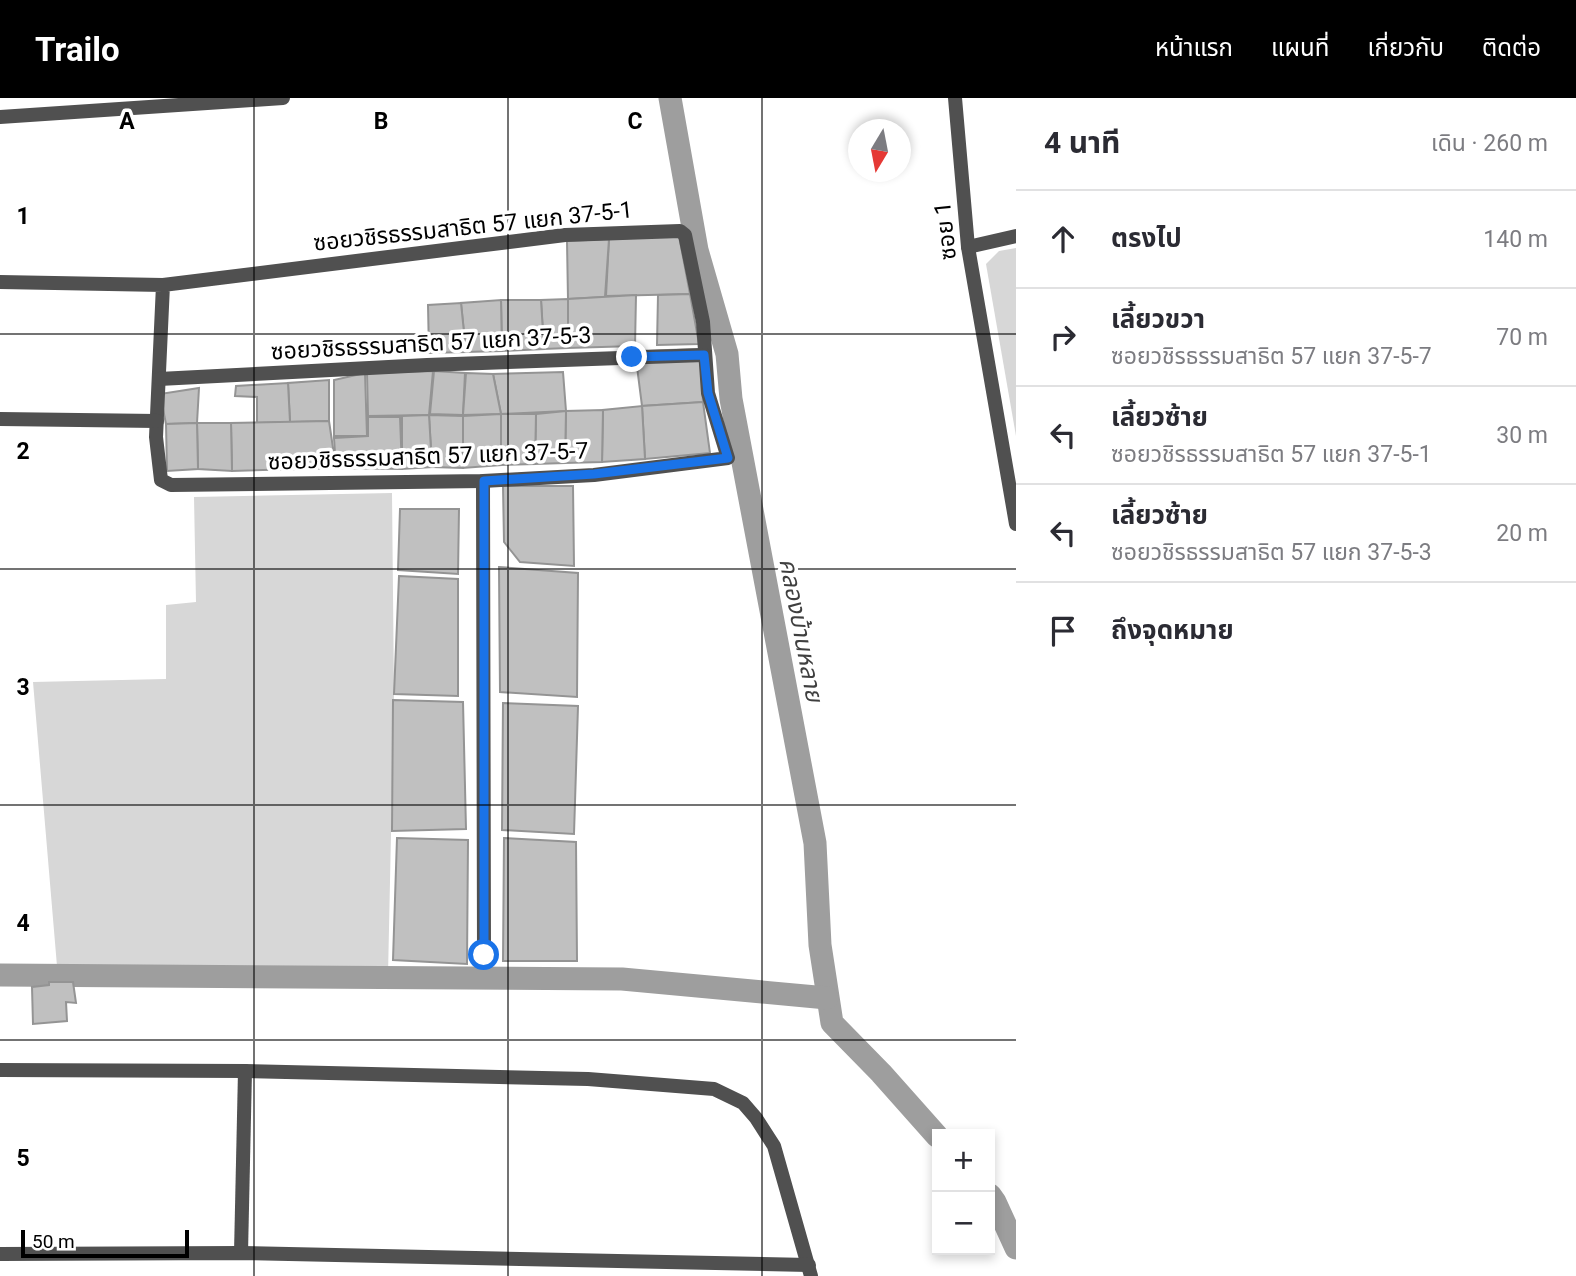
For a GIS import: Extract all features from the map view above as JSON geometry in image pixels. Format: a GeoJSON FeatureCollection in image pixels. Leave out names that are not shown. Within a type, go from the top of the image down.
{"type":"FeatureCollection","features":[{"type":"Feature","properties":{"kind":"street"},"geometry":{"type":"LineString","coordinates":[[0,117],[283,98]]}},
{"type":"Feature","properties":{"kind":"street","name":"ซอย 1"},"geometry":{"type":"LineString","coordinates":[[955,98],[968,247],[1016,524]]}},
{"type":"Feature","properties":{"kind":"street","name":"ซอยวชิรธรรมสาธิต 57 แยก 37-5-1"},"geometry":{"type":"LineString","coordinates":[[163,285],[565,235],[674,230],[685,235],[703,322],[708,393],[728,458]]}},
{"type":"Feature","properties":{"kind":"street"},"geometry":{"type":"LineString","coordinates":[[968,247],[1016,236]]}},
{"type":"Feature","properties":{"kind":"street"},"geometry":{"type":"LineString","coordinates":[[0,282],[163,285],[157,421],[0,419]]}},
{"type":"Feature","properties":{"kind":"street","name":"ซอยวชิรธรรมสาธิต 57 แยก 37-5-3"},"geometry":{"type":"LineString","coordinates":[[159,379],[427,365],[704,355]]}},
{"type":"Feature","properties":{"kind":"street","name":"ซอยวชิรธรรมสาธิต 57 แยก 37-5-7"},"geometry":{"type":"LineString","coordinates":[[157,421],[161,480],[171,485],[484,481],[594,474],[728,458]]}},
{"type":"Feature","properties":{"kind":"street"},"geometry":{"type":"LineString","coordinates":[[484,481],[484,955]]}},
{"type":"Feature","properties":{"kind":"street"},"geometry":{"type":"LineString","coordinates":[[0,1070],[245,1071],[588,1079],[714,1089],[743,1103],[757,1118],[774,1146],[810,1270],[241,1253],[0,1254]]}},
{"type":"Feature","properties":{"kind":"street"},"geometry":{"type":"LineString","coordinates":[[241,1253],[245,1071]]}},
{"type":"Feature","properties":{"kind":"shaded area"},"geometry":{"type":"Polygon","coordinates":[[[1016,248],[1016,436],[986,264],[999,251],[1016,248]]]}},
{"type":"Feature","properties":{"kind":"shaded area"},"geometry":{"type":"Polygon","coordinates":[[[392,493],[394,694],[388,975],[57,966],[33,682],[166,679],[166,605],[196,602],[194,497],[392,493]]]}},
{"type":"Feature","properties":{"kind":"building"},"geometry":{"type":"Polygon","coordinates":[[[679,236],[690,294],[606,296],[609,239],[679,236]]]}},
{"type":"Feature","properties":{"kind":"building"},"geometry":{"type":"Polygon","coordinates":[[[609,239],[605,297],[568,299],[567,241],[609,239]]]}},
{"type":"Feature","properties":{"kind":"building"},"geometry":{"type":"Polygon","coordinates":[[[690,294],[699,344],[657,345],[658,295],[690,294]]]}},
{"type":"Feature","properties":{"kind":"building"},"geometry":{"type":"Polygon","coordinates":[[[636,295],[635,346],[568,348],[568,299],[636,295]]]}},
{"type":"Feature","properties":{"kind":"building"},"geometry":{"type":"Polygon","coordinates":[[[568,299],[568,348],[544,349],[541,300],[568,299]]]}},
{"type":"Feature","properties":{"kind":"building"},"geometry":{"type":"Polygon","coordinates":[[[501,300],[541,300],[544,349],[502,351],[501,300]]]}},
{"type":"Feature","properties":{"kind":"building"},"geometry":{"type":"Polygon","coordinates":[[[501,300],[502,351],[466,352],[461,303],[501,300]]]}},
{"type":"Feature","properties":{"kind":"building"},"geometry":{"type":"Polygon","coordinates":[[[461,303],[466,352],[429,353],[428,305],[461,303]]]}},
{"type":"Feature","properties":{"kind":"building"},"geometry":{"type":"Polygon","coordinates":[[[700,349],[703,402],[642,406],[635,351],[700,349]]]}},
{"type":"Feature","properties":{"kind":"building"},"geometry":{"type":"Polygon","coordinates":[[[433,371],[429,415],[368,416],[367,373],[433,371]]]}},
{"type":"Feature","properties":{"kind":"building"},"geometry":{"type":"Polygon","coordinates":[[[434,371],[465,373],[463,415],[430,414],[434,371]]]}},
{"type":"Feature","properties":{"kind":"building"},"geometry":{"type":"Polygon","coordinates":[[[563,372],[566,411],[501,414],[493,374],[563,372]]]}},
{"type":"Feature","properties":{"kind":"building"},"geometry":{"type":"Polygon","coordinates":[[[365,373],[367,436],[334,436],[334,380],[365,373]]]}},
{"type":"Feature","properties":{"kind":"building"},"geometry":{"type":"Polygon","coordinates":[[[466,373],[493,374],[501,414],[463,415],[466,373]]]}},
{"type":"Feature","properties":{"kind":"building"},"geometry":{"type":"Polygon","coordinates":[[[329,380],[329,421],[290,422],[288,383],[329,380]]]}},
{"type":"Feature","properties":{"kind":"building"},"geometry":{"type":"Polygon","coordinates":[[[288,383],[290,422],[257,423],[257,397],[235,396],[236,386],[288,383]]]}},
{"type":"Feature","properties":{"kind":"building"},"geometry":{"type":"Polygon","coordinates":[[[199,388],[197,423],[166,424],[160,394],[199,388]]]}},
{"type":"Feature","properties":{"kind":"building"},"geometry":{"type":"Polygon","coordinates":[[[703,402],[710,453],[645,459],[642,406],[703,402]]]}},
{"type":"Feature","properties":{"kind":"building"},"geometry":{"type":"Polygon","coordinates":[[[642,406],[645,459],[602,462],[603,410],[642,406]]]}},
{"type":"Feature","properties":{"kind":"building"},"geometry":{"type":"Polygon","coordinates":[[[603,410],[602,462],[565,463],[566,411],[603,410]]]}},
{"type":"Feature","properties":{"kind":"building"},"geometry":{"type":"Polygon","coordinates":[[[566,411],[565,463],[535,464],[536,414],[566,411]]]}},
{"type":"Feature","properties":{"kind":"building"},"geometry":{"type":"Polygon","coordinates":[[[501,414],[536,414],[535,464],[501,465],[501,414]]]}},
{"type":"Feature","properties":{"kind":"building"},"geometry":{"type":"Polygon","coordinates":[[[501,414],[501,465],[463,468],[463,416],[501,414]]]}},
{"type":"Feature","properties":{"kind":"building"},"geometry":{"type":"Polygon","coordinates":[[[429,415],[463,416],[463,468],[432,467],[429,415]]]}},
{"type":"Feature","properties":{"kind":"building"},"geometry":{"type":"Polygon","coordinates":[[[429,415],[432,467],[402,469],[402,416],[429,415]]]}},
{"type":"Feature","properties":{"kind":"building"},"geometry":{"type":"Polygon","coordinates":[[[368,417],[400,417],[402,469],[336,468],[334,438],[368,436],[368,417]]]}},
{"type":"Feature","properties":{"kind":"building"},"geometry":{"type":"Polygon","coordinates":[[[329,421],[336,468],[232,471],[231,423],[329,421]]]}},
{"type":"Feature","properties":{"kind":"building"},"geometry":{"type":"Polygon","coordinates":[[[197,423],[231,423],[232,471],[198,469],[197,423]]]}},
{"type":"Feature","properties":{"kind":"building"},"geometry":{"type":"Polygon","coordinates":[[[197,423],[198,469],[167,471],[166,424],[197,423]]]}},
{"type":"Feature","properties":{"kind":"building"},"geometry":{"type":"Polygon","coordinates":[[[503,486],[573,486],[574,566],[520,562],[504,542],[503,486]]]}},
{"type":"Feature","properties":{"kind":"building"},"geometry":{"type":"Polygon","coordinates":[[[400,509],[459,509],[458,574],[398,570],[400,509]]]}},
{"type":"Feature","properties":{"kind":"building"},"geometry":{"type":"Polygon","coordinates":[[[499,567],[578,573],[577,697],[500,692],[499,567]]]}},
{"type":"Feature","properties":{"kind":"building"},"geometry":{"type":"Polygon","coordinates":[[[399,576],[458,579],[458,696],[394,694],[399,576]]]}},
{"type":"Feature","properties":{"kind":"building"},"geometry":{"type":"Polygon","coordinates":[[[393,700],[463,702],[466,829],[392,831],[393,700]]]}},
{"type":"Feature","properties":{"kind":"building"},"geometry":{"type":"Polygon","coordinates":[[[503,703],[578,706],[574,834],[502,830],[503,703]]]}},
{"type":"Feature","properties":{"kind":"building"},"geometry":{"type":"Polygon","coordinates":[[[397,838],[468,840],[467,964],[393,960],[397,838]]]}},
{"type":"Feature","properties":{"kind":"building"},"geometry":{"type":"Polygon","coordinates":[[[504,838],[576,842],[577,961],[503,961],[504,838]]]}},
{"type":"Feature","properties":{"kind":"building"},"geometry":{"type":"Polygon","coordinates":[[[49,982],[73,982],[76,1003],[66,1002],[67,1021],[33,1024],[32,987],[49,985],[49,982]]]}},
{"type":"Feature","properties":{"kind":"waterway","name":"คลองบ้านหลาย"},"geometry":{"type":"LineString","coordinates":[[670,98],[697,250],[727,354],[731,399],[815,843],[820,945],[832,1023],[932,1130]]}},
{"type":"Feature","properties":{"kind":"waterway"},"geometry":{"type":"LineString","coordinates":[[0,975],[622,979],[827,998]]}},
{"type":"Feature","properties":{"kind":"waterway","name":"คลองบ้านหลาย"},"geometry":{"type":"LineString","coordinates":[[995,1202],[1016,1248]]}},
{"type":"Feature","properties":{"kind":"route"},"geometry":{"type":"LineString","coordinates":[[484,955],[484,481],[594,474],[728,458],[708,393],[704,355],[632,357]]}}]}
